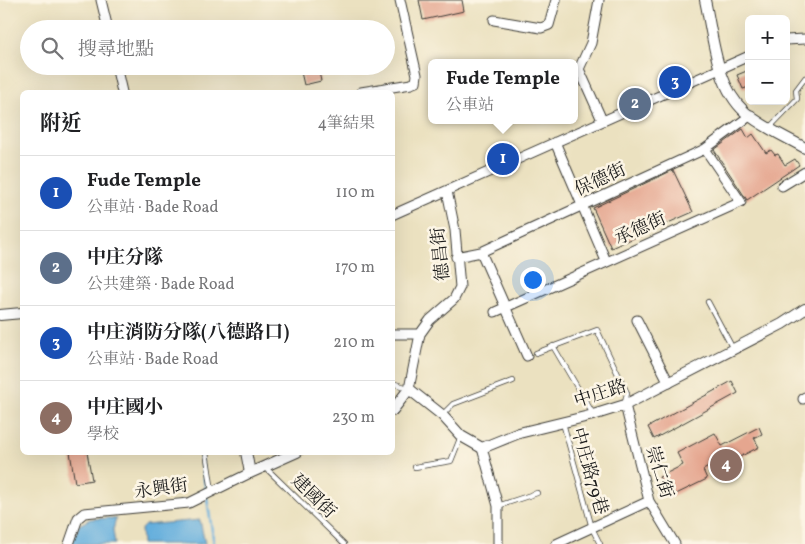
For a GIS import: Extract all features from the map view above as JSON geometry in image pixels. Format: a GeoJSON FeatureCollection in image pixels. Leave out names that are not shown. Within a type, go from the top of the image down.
{"type":"FeatureCollection","features":[{"type":"Feature","properties":{"kind":"street"},"geometry":{"type":"LineString","coordinates":[[101,0],[106,20]]}},
{"type":"Feature","properties":{"kind":"street"},"geometry":{"type":"LineString","coordinates":[[374,90],[416,82],[400,0]]}},
{"type":"Feature","properties":{"kind":"street"},"geometry":{"type":"LineString","coordinates":[[494,20],[541,28],[550,25],[556,0]]}},
{"type":"Feature","properties":{"kind":"street"},"geometry":{"type":"LineString","coordinates":[[599,0],[591,43],[579,69],[602,120]]}},
{"type":"Feature","properties":{"kind":"street"},"geometry":{"type":"LineString","coordinates":[[705,0],[720,68],[732,97],[751,115],[805,148]]}},
{"type":"Feature","properties":{"kind":"street"},"geometry":{"type":"LineString","coordinates":[[790,40],[805,39]]}},
{"type":"Feature","properties":{"kind":"street"},"geometry":{"type":"LineString","coordinates":[[395,214],[745,58]]}},
{"type":"Feature","properties":{"kind":"street"},"geometry":{"type":"LineString","coordinates":[[118,75],[122,90]]}},
{"type":"Feature","properties":{"kind":"street","name":"保德街"},"geometry":{"type":"LineString","coordinates":[[456,257],[481,252],[705,149],[751,115]]}},
{"type":"Feature","properties":{"kind":"street"},"geometry":{"type":"LineString","coordinates":[[555,142],[606,260]]}},
{"type":"Feature","properties":{"kind":"street","name":"承德街"},"geometry":{"type":"LineString","coordinates":[[495,312],[606,260],[741,202],[705,149]]}},
{"type":"Feature","properties":{"kind":"street"},"geometry":{"type":"LineString","coordinates":[[782,186],[805,172]]}},
{"type":"Feature","properties":{"kind":"street","name":"德昌街"},"geometry":{"type":"LineString","coordinates":[[410,389],[420,334],[430,320],[454,298],[460,287],[455,230],[447,191]]}},
{"type":"Feature","properties":{"kind":"street"},"geometry":{"type":"LineString","coordinates":[[481,252],[506,307],[532,355]]}},
{"type":"Feature","properties":{"kind":"street","name":"中庄路"},"geometry":{"type":"LineString","coordinates":[[482,448],[520,433],[593,415],[625,404],[782,324],[805,309]]}},
{"type":"Feature","properties":{"kind":"street"},"geometry":{"type":"LineString","coordinates":[[0,315],[20,314]]}},
{"type":"Feature","properties":{"kind":"street"},"geometry":{"type":"LineString","coordinates":[[637,320],[669,383]]}},
{"type":"Feature","properties":{"kind":"street"},"geometry":{"type":"LineString","coordinates":[[395,334],[420,334]]}},
{"type":"Feature","properties":{"kind":"street"},"geometry":{"type":"LineString","coordinates":[[395,407],[410,389],[442,415],[461,436],[482,448],[498,506],[498,544]]}},
{"type":"Feature","properties":{"kind":"street","name":"崇仁街"},"geometry":{"type":"LineString","coordinates":[[625,404],[649,501],[675,544]]}},
{"type":"Feature","properties":{"kind":"street"},"geometry":{"type":"LineString","coordinates":[[247,455],[250,473]]}},
{"type":"Feature","properties":{"kind":"street","name":"永興街"},"geometry":{"type":"LineString","coordinates":[[69,544],[78,518],[84,513],[189,503],[291,455]]}},
{"type":"Feature","properties":{"kind":"street"},"geometry":{"type":"LineString","coordinates":[[556,544],[649,501]]}},
{"type":"Feature","properties":{"kind":"lane"},"geometry":{"type":"LineString","coordinates":[[770,128],[797,100],[796,90],[805,78]]}},
{"type":"Feature","properties":{"kind":"lane"},"geometry":{"type":"LineString","coordinates":[[708,302],[733,349]]}},
{"type":"Feature","properties":{"kind":"lane"},"geometry":{"type":"LineString","coordinates":[[532,355],[597,330],[627,393],[625,404]]}},
{"type":"Feature","properties":{"kind":"lane"},"geometry":{"type":"LineString","coordinates":[[553,346],[593,415]]}},
{"type":"Feature","properties":{"kind":"lane"},"geometry":{"type":"LineString","coordinates":[[442,415],[453,404],[513,381]]}},
{"type":"Feature","properties":{"kind":"lane"},"geometry":{"type":"LineString","coordinates":[[395,384],[410,389]]}},
{"type":"Feature","properties":{"kind":"lane","name":"中庄路79巷"},"geometry":{"type":"LineString","coordinates":[[562,422],[592,528],[600,544]]}},
{"type":"Feature","properties":{"kind":"lane"},"geometry":{"type":"LineString","coordinates":[[415,468],[451,461],[461,436]]}},
{"type":"Feature","properties":{"kind":"lane"},"geometry":{"type":"LineString","coordinates":[[206,455],[208,494]]}},
{"type":"Feature","properties":{"kind":"lane","name":"建國街"},"geometry":{"type":"LineString","coordinates":[[265,468],[344,544]]}},
{"type":"Feature","properties":{"kind":"lane"},"geometry":{"type":"LineString","coordinates":[[498,506],[536,493]]}},
{"type":"Feature","properties":{"kind":"water"},"geometry":{"type":"Polygon","coordinates":[[[90,519],[116,519],[113,530],[115,544],[72,544],[79,525],[90,519]]]}},
{"type":"Feature","properties":{"kind":"water"},"geometry":{"type":"Polygon","coordinates":[[[200,520],[205,544],[142,544],[141,529],[145,525],[200,520]]]}},
{"type":"Feature","properties":{"kind":"building"},"geometry":{"type":"Polygon","coordinates":[[[419,0],[462,0],[464,11],[423,20],[419,0]]]}},
{"type":"Feature","properties":{"kind":"building"},"geometry":{"type":"Polygon","coordinates":[[[745,72],[745,88],[743,89],[737,75],[745,72]]]}},
{"type":"Feature","properties":{"kind":"building"},"geometry":{"type":"Polygon","coordinates":[[[302,75],[320,75],[321,81],[304,85],[302,75]]]}},
{"type":"Feature","properties":{"kind":"building"},"geometry":{"type":"Polygon","coordinates":[[[743,129],[748,138],[753,134],[766,153],[771,150],[775,155],[778,154],[785,165],[795,159],[799,165],[747,200],[714,150],[743,129]]]}},
{"type":"Feature","properties":{"kind":"building"},"geometry":{"type":"Polygon","coordinates":[[[673,170],[693,212],[611,248],[593,208],[673,170]]]}},
{"type":"Feature","properties":{"kind":"building"},"geometry":{"type":"Polygon","coordinates":[[[732,381],[738,393],[654,439],[648,427],[732,381]]]}},
{"type":"Feature","properties":{"kind":"building"},"geometry":{"type":"Polygon","coordinates":[[[759,427],[762,434],[754,438],[759,447],[726,464],[724,459],[703,470],[707,479],[670,497],[659,477],[683,465],[677,453],[715,433],[722,446],[759,427]]]}},
{"type":"Feature","properties":{"kind":"building"},"geometry":{"type":"Polygon","coordinates":[[[70,455],[88,455],[92,480],[75,483],[70,455]]]}},
{"type":"Feature","properties":{"kind":"waterway"},"geometry":{"type":"LineString","coordinates":[[200,455],[214,544]]}},
{"type":"Feature","properties":{"kind":"place","name":"中庄消防分隊(八德路口)"},"geometry":{"type":"Point","coordinates":[675,82]}},
{"type":"Feature","properties":{"kind":"place","name":"中庄分隊"},"geometry":{"type":"Point","coordinates":[635,104]}},
{"type":"Feature","properties":{"kind":"place","name":"Fude Temple"},"geometry":{"type":"Point","coordinates":[503,159]}},
{"type":"Feature","properties":{"kind":"place","name":"中庄國小"},"geometry":{"type":"Point","coordinates":[726,465]}}]}
